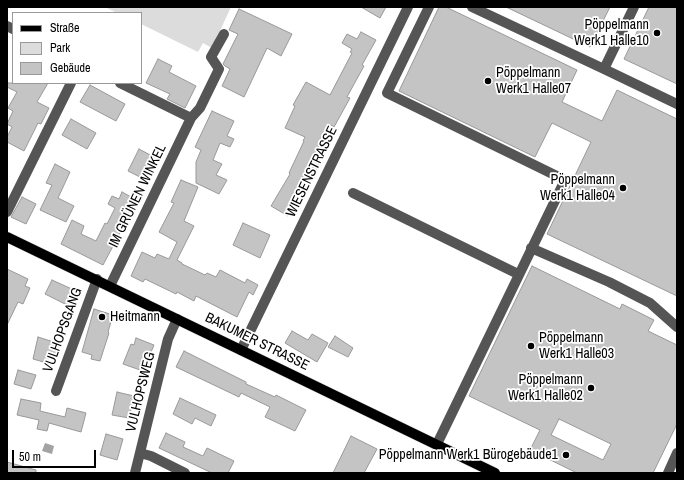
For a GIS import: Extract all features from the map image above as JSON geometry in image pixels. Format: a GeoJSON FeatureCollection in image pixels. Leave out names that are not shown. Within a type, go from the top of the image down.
{"type":"FeatureCollection","features":[{"type":"Feature","properties":{"kind":"main road","name":"BAKUMER STRASSE"},"geometry":{"type":"LineString","coordinates":[[7,237],[495,473]]}},
{"type":"Feature","properties":{"kind":"street","name":"WIESENSTRASSE"},"geometry":{"type":"LineString","coordinates":[[241,350],[408,7]]}},
{"type":"Feature","properties":{"kind":"street"},"geometry":{"type":"LineString","coordinates":[[429,7],[387,93],[564,180],[437,444]]}},
{"type":"Feature","properties":{"kind":"street"},"geometry":{"type":"LineString","coordinates":[[472,7],[677,104]]}},
{"type":"Feature","properties":{"kind":"street"},"geometry":{"type":"LineString","coordinates":[[604,69],[634,7]]}},
{"type":"Feature","properties":{"kind":"street","name":"IM GRÜNEN WINKEL"},"geometry":{"type":"LineString","coordinates":[[110,286],[191,118],[200,108],[218,69],[211,57],[224,34]]}},
{"type":"Feature","properties":{"kind":"street"},"geometry":{"type":"LineString","coordinates":[[7,212],[71,84]]}},
{"type":"Feature","properties":{"kind":"street"},"geometry":{"type":"LineString","coordinates":[[122,84],[191,118]]}},
{"type":"Feature","properties":{"kind":"street"},"geometry":{"type":"LineString","coordinates":[[352,194],[518,274]]}},
{"type":"Feature","properties":{"kind":"street"},"geometry":{"type":"LineString","coordinates":[[531,248],[609,282],[650,303],[676,325]]}},
{"type":"Feature","properties":{"kind":"street","name":"VULHOPSGANG"},"geometry":{"type":"LineString","coordinates":[[56,391],[97,280]]}},
{"type":"Feature","properties":{"kind":"street","name":"VULHOPSWEG"},"geometry":{"type":"LineString","coordinates":[[135,473],[168,339],[177,319]]}},
{"type":"Feature","properties":{"kind":"street"},"geometry":{"type":"LineString","coordinates":[[140,453],[150,456],[186,473]]}},
{"type":"Feature","properties":{"kind":"street"},"geometry":{"type":"LineString","coordinates":[[668,473],[677,453]]}},
{"type":"Feature","properties":{"kind":"green space"},"geometry":{"type":"Polygon","coordinates":[[[105,7],[231,7],[212,48],[203,43],[198,52],[142,24],[142,12],[115,12],[105,7]]]}},
{"type":"Feature","properties":{"kind":"shaded area"},"geometry":{"type":"Polygon","coordinates":[[[45,443],[54,446],[52,454],[42,451],[45,443]]]}},
{"type":"Feature","properties":{"kind":"building"},"geometry":{"type":"Polygon","coordinates":[[[361,7],[386,7],[380,18],[361,7]]]}},
{"type":"Feature","properties":{"kind":"building"},"geometry":{"type":"Polygon","coordinates":[[[439,7],[446,7],[577,70],[562,102],[602,121],[617,90],[677,119],[677,296],[547,234],[591,142],[552,123],[535,157],[399,91],[439,7]]]}},
{"type":"Feature","properties":{"kind":"building"},"geometry":{"type":"Polygon","coordinates":[[[506,7],[610,7],[590,47],[506,7]]]}},
{"type":"Feature","properties":{"kind":"building","name":"Pöppelmann Werk1 Halle10"},"geometry":{"type":"Polygon","coordinates":[[[649,7],[677,7],[677,84],[624,59],[649,7]]]}},
{"type":"Feature","properties":{"kind":"building"},"geometry":{"type":"Polygon","coordinates":[[[239,9],[292,34],[281,56],[267,48],[244,97],[222,86],[230,69],[223,64],[238,34],[229,30],[239,9]]]}},
{"type":"Feature","properties":{"kind":"building"},"geometry":{"type":"Polygon","coordinates":[[[361,32],[376,40],[347,97],[350,98],[334,127],[331,125],[312,158],[320,162],[310,183],[288,216],[271,206],[290,174],[289,173],[305,137],[285,128],[295,106],[293,105],[306,82],[330,95],[352,53],[350,52],[352,49],[342,43],[347,34],[357,39],[361,32]]]}},
{"type":"Feature","properties":{"kind":"building"},"geometry":{"type":"Polygon","coordinates":[[[158,59],[172,66],[169,72],[196,86],[185,108],[167,99],[170,94],[146,83],[158,59]]]}},
{"type":"Feature","properties":{"kind":"building"},"geometry":{"type":"Polygon","coordinates":[[[7,83],[47,84],[37,102],[49,108],[41,124],[38,123],[24,151],[7,142],[7,137],[12,127],[7,124],[13,111],[8,108],[17,92],[7,87],[7,83]]]}},
{"type":"Feature","properties":{"kind":"building"},"geometry":{"type":"Polygon","coordinates":[[[90,85],[125,104],[116,121],[80,102],[90,85]]]}},
{"type":"Feature","properties":{"kind":"building"},"geometry":{"type":"Polygon","coordinates":[[[212,111],[234,121],[227,136],[234,139],[230,147],[220,143],[213,160],[222,164],[216,175],[227,180],[219,194],[196,183],[196,162],[201,150],[195,147],[212,111]]]}},
{"type":"Feature","properties":{"kind":"building"},"geometry":{"type":"Polygon","coordinates":[[[71,119],[96,133],[87,149],[62,135],[71,119]]]}},
{"type":"Feature","properties":{"kind":"building"},"geometry":{"type":"Polygon","coordinates":[[[139,149],[154,157],[144,179],[128,171],[139,149]]]}},
{"type":"Feature","properties":{"kind":"building"},"geometry":{"type":"Polygon","coordinates":[[[55,164],[70,172],[58,198],[74,206],[66,222],[40,210],[52,185],[46,183],[55,164]]]}},
{"type":"Feature","properties":{"kind":"building"},"geometry":{"type":"Polygon","coordinates":[[[181,180],[198,187],[184,221],[194,226],[177,260],[205,275],[207,273],[216,277],[220,270],[245,283],[247,279],[258,285],[253,295],[249,292],[237,317],[196,296],[194,301],[177,292],[176,294],[145,279],[143,282],[131,276],[142,252],[155,258],[157,254],[169,259],[177,242],[159,232],[174,203],[171,202],[181,180]]]}},
{"type":"Feature","properties":{"kind":"building"},"geometry":{"type":"Polygon","coordinates":[[[122,192],[133,198],[130,204],[132,205],[118,229],[121,231],[103,265],[61,244],[72,220],[84,226],[81,234],[96,241],[115,208],[108,204],[112,196],[119,199],[122,192]]]}},
{"type":"Feature","properties":{"kind":"building"},"geometry":{"type":"Polygon","coordinates":[[[22,197],[36,204],[26,224],[11,217],[22,197]]]}},
{"type":"Feature","properties":{"kind":"building"},"geometry":{"type":"Polygon","coordinates":[[[243,223],[270,235],[260,258],[233,245],[243,223]]]}},
{"type":"Feature","properties":{"kind":"building"},"geometry":{"type":"Polygon","coordinates":[[[532,266],[620,309],[622,304],[654,320],[648,331],[677,345],[677,424],[653,473],[577,473],[530,450],[540,430],[469,396],[532,266]],[[559,419],[551,435],[603,460],[611,444],[559,419]]]}},
{"type":"Feature","properties":{"kind":"building"},"geometry":{"type":"Polygon","coordinates":[[[7,269],[28,279],[25,286],[30,288],[23,304],[18,302],[7,325],[7,269]]]}},
{"type":"Feature","properties":{"kind":"building"},"geometry":{"type":"Polygon","coordinates":[[[52,280],[74,290],[67,305],[45,294],[52,280]]]}},
{"type":"Feature","properties":{"kind":"building"},"geometry":{"type":"Polygon","coordinates":[[[94,309],[113,315],[100,361],[91,359],[92,355],[82,352],[94,309]]]}},
{"type":"Feature","properties":{"kind":"building"},"geometry":{"type":"Polygon","coordinates":[[[292,331],[308,340],[312,334],[328,343],[317,362],[285,343],[292,331]]]}},
{"type":"Feature","properties":{"kind":"building"},"geometry":{"type":"Polygon","coordinates":[[[335,336],[353,348],[348,357],[328,347],[335,336]]]}},
{"type":"Feature","properties":{"kind":"building"},"geometry":{"type":"Polygon","coordinates":[[[38,337],[60,344],[56,356],[50,354],[47,363],[33,359],[38,337]]]}},
{"type":"Feature","properties":{"kind":"building"},"geometry":{"type":"Polygon","coordinates":[[[136,338],[154,345],[143,371],[123,364],[131,344],[134,345],[136,338]]]}},
{"type":"Feature","properties":{"kind":"building"},"geometry":{"type":"Polygon","coordinates":[[[184,351],[246,382],[246,384],[275,397],[276,395],[306,410],[295,431],[265,417],[270,407],[241,393],[239,397],[176,367],[184,351]]]}},
{"type":"Feature","properties":{"kind":"building"},"geometry":{"type":"Polygon","coordinates":[[[18,370],[36,375],[31,389],[14,384],[18,370]]]}},
{"type":"Feature","properties":{"kind":"building"},"geometry":{"type":"Polygon","coordinates":[[[117,392],[134,396],[129,418],[112,415],[117,392]]]}},
{"type":"Feature","properties":{"kind":"building"},"geometry":{"type":"Polygon","coordinates":[[[180,398],[216,415],[211,426],[195,418],[192,424],[173,414],[180,398]]]}},
{"type":"Feature","properties":{"kind":"building"},"geometry":{"type":"Polygon","coordinates":[[[21,399],[41,403],[40,411],[65,417],[67,408],[86,413],[81,432],[49,423],[47,431],[37,429],[39,420],[17,415],[21,399]]]}},
{"type":"Feature","properties":{"kind":"building"},"geometry":{"type":"Polygon","coordinates":[[[166,433],[185,442],[183,447],[203,456],[207,448],[234,461],[228,473],[212,473],[159,448],[166,433]]]}},
{"type":"Feature","properties":{"kind":"building"},"geometry":{"type":"Polygon","coordinates":[[[106,434],[123,439],[117,460],[100,455],[106,434]]]}},
{"type":"Feature","properties":{"kind":"building"},"geometry":{"type":"Polygon","coordinates":[[[351,436],[377,449],[364,473],[333,473],[351,436]]]}},
{"type":"Feature","properties":{"kind":"building"},"geometry":{"type":"Polygon","coordinates":[[[7,462],[36,470],[36,473],[7,473],[7,462]]]}},
{"type":"Feature","properties":{"kind":"place","name":"Pöppelmann Werk1 Halle10"},"geometry":{"type":"Point","coordinates":[657,33]}},
{"type":"Feature","properties":{"kind":"place","name":"Pöppelmann Werk1 Halle07"},"geometry":{"type":"Point","coordinates":[488,81]}},
{"type":"Feature","properties":{"kind":"place","name":"Pöppelmann Werk1 Halle04"},"geometry":{"type":"Point","coordinates":[623,188]}},
{"type":"Feature","properties":{"kind":"place","name":"Heitmann"},"geometry":{"type":"Point","coordinates":[102,317]}},
{"type":"Feature","properties":{"kind":"place","name":"Pöppelmann Werk1 Halle03"},"geometry":{"type":"Point","coordinates":[531,346]}},
{"type":"Feature","properties":{"kind":"place","name":"Pöppelmann Werk1 Halle02"},"geometry":{"type":"Point","coordinates":[591,388]}},
{"type":"Feature","properties":{"kind":"place","name":"Pöppelmann Werk1 Bürogebäude1"},"geometry":{"type":"Point","coordinates":[566,455]}}]}
